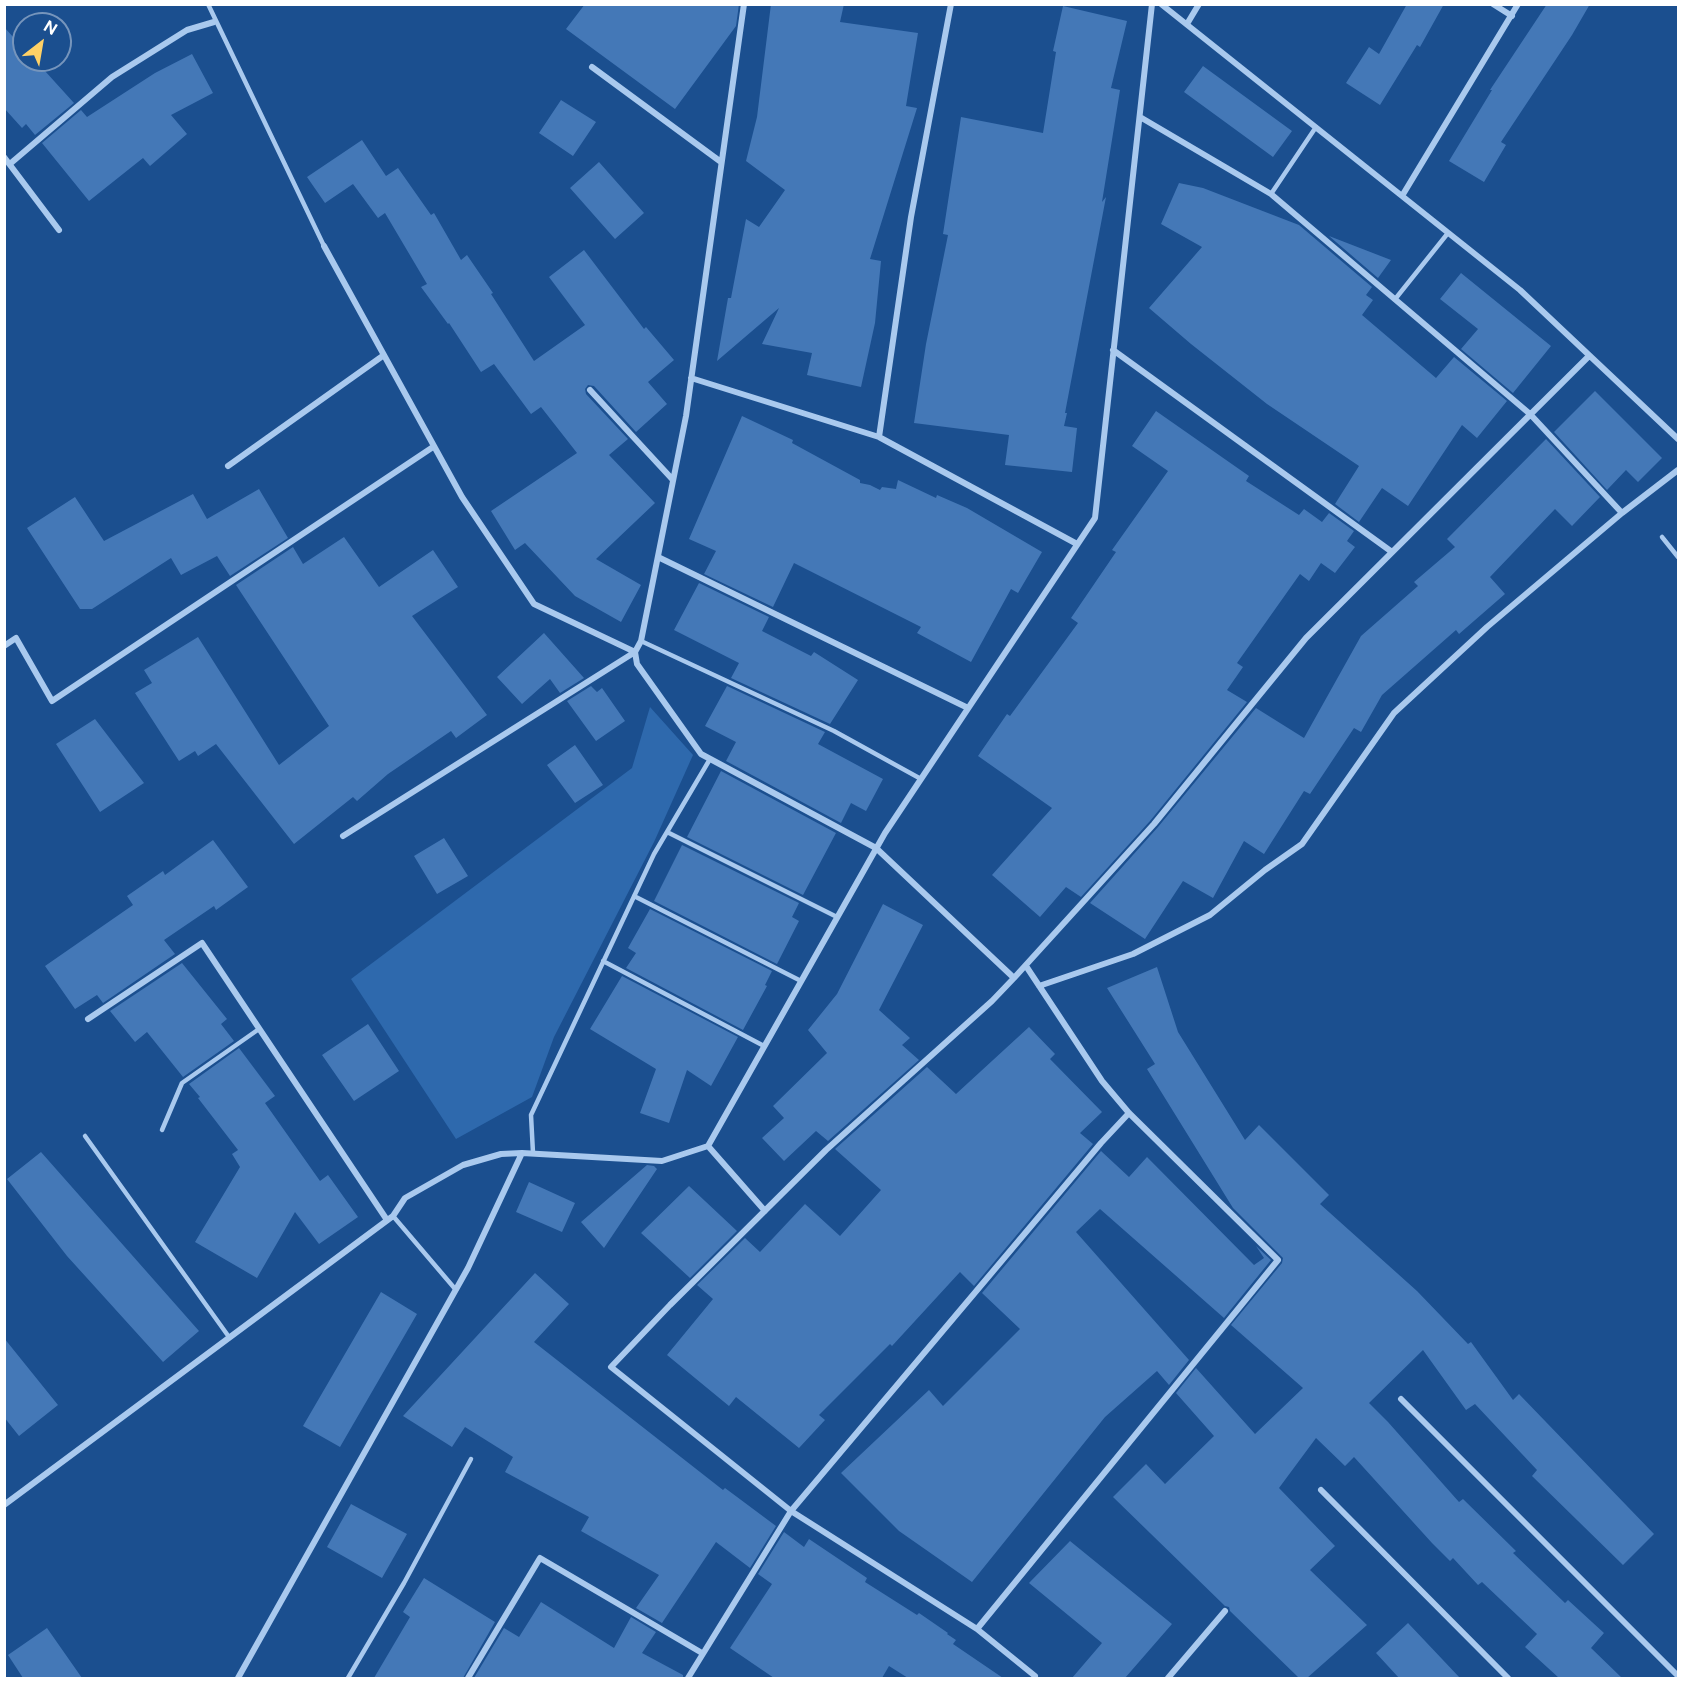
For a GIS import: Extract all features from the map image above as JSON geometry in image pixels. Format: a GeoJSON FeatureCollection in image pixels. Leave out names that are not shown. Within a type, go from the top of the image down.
{"type":"FeatureCollection","features":[{"type":"Feature","properties":{"kind":"street"},"geometry":{"type":"LineString","coordinates":[[343,836],[634,652],[641,641],[686,416],[744,4]]}},
{"type":"Feature","properties":{"kind":"street"},"geometry":{"type":"LineString","coordinates":[[879,437],[911,217],[951,4]]}},
{"type":"Feature","properties":{"kind":"street"},"geometry":{"type":"LineString","coordinates":[[4,1505],[390,1218],[405,1198],[463,1164],[501,1154],[522,1153],[662,1161],[708,1146],[876,848],[1095,518],[1152,4]]}},
{"type":"Feature","properties":{"kind":"street"},"geometry":{"type":"LineString","coordinates":[[1161,4],[1520,290],[1678,440]]}},
{"type":"Feature","properties":{"kind":"street"},"geometry":{"type":"LineString","coordinates":[[1187,24],[1199,4]]}},
{"type":"Feature","properties":{"kind":"street"},"geometry":{"type":"LineString","coordinates":[[1493,4],[1512,16]]}},
{"type":"Feature","properties":{"kind":"street"},"geometry":{"type":"LineString","coordinates":[[1402,196],[1518,4]]}},
{"type":"Feature","properties":{"kind":"street"},"geometry":{"type":"LineString","coordinates":[[11,163],[112,77],[187,30],[214,22]]}},
{"type":"Feature","properties":{"kind":"street"},"geometry":{"type":"LineString","coordinates":[[592,68],[721,162]]}},
{"type":"Feature","properties":{"kind":"street"},"geometry":{"type":"LineString","coordinates":[[1140,117],[1271,194],[1530,414],[1622,513]]}},
{"type":"Feature","properties":{"kind":"street"},"geometry":{"type":"LineString","coordinates":[[4,157],[11,163],[59,230]]}},
{"type":"Feature","properties":{"kind":"street"},"geometry":{"type":"LineString","coordinates":[[324,246],[462,497],[534,604],[634,652]]}},
{"type":"Feature","properties":{"kind":"street"},"geometry":{"type":"LineString","coordinates":[[1113,350],[1392,552]]}},
{"type":"Feature","properties":{"kind":"street"},"geometry":{"type":"LineString","coordinates":[[228,466],[384,355]]}},
{"type":"Feature","properties":{"kind":"street"},"geometry":{"type":"LineString","coordinates":[[1035,1676],[976,1629],[791,1511],[611,1367],[826,1150],[992,1001],[1026,966],[1154,824],[1306,638],[1589,356]]}},
{"type":"Feature","properties":{"kind":"street"},"geometry":{"type":"LineString","coordinates":[[691,378],[879,437],[1077,544]]}},
{"type":"Feature","properties":{"kind":"street"},"geometry":{"type":"LineString","coordinates":[[590,390],[673,480]]}},
{"type":"Feature","properties":{"kind":"street"},"geometry":{"type":"LineString","coordinates":[[4,646],[16,638],[52,701],[433,447]]}},
{"type":"Feature","properties":{"kind":"street"},"geometry":{"type":"LineString","coordinates":[[1039,986],[1133,954],[1210,915],[1265,870],[1302,844],[1394,713],[1487,627],[1622,513],[1678,470]]}},
{"type":"Feature","properties":{"kind":"street"},"geometry":{"type":"LineString","coordinates":[[658,557],[968,708]]}},
{"type":"Feature","properties":{"kind":"street"},"geometry":{"type":"LineString","coordinates":[[634,652],[637,664],[701,754],[876,848],[1014,978]]}},
{"type":"Feature","properties":{"kind":"street"},"geometry":{"type":"LineString","coordinates":[[88,1019],[202,943],[390,1218]]}},
{"type":"Feature","properties":{"kind":"street"},"geometry":{"type":"LineString","coordinates":[[976,1629],[1278,1260],[1129,1113],[1102,1081],[1026,966]]}},
{"type":"Feature","properties":{"kind":"street"},"geometry":{"type":"LineString","coordinates":[[688,1678],[791,1511],[1101,1143],[1129,1113]]}},
{"type":"Feature","properties":{"kind":"street"},"geometry":{"type":"LineString","coordinates":[[708,1146],[765,1211]]}},
{"type":"Feature","properties":{"kind":"street"},"geometry":{"type":"LineString","coordinates":[[238,1678],[456,1290],[522,1153]]}},
{"type":"Feature","properties":{"kind":"street"},"geometry":{"type":"LineString","coordinates":[[1401,1399],[1678,1676]]}},
{"type":"Feature","properties":{"kind":"street"},"geometry":{"type":"LineString","coordinates":[[1321,1490],[1508,1678]]}},
{"type":"Feature","properties":{"kind":"street"},"geometry":{"type":"LineString","coordinates":[[468,1678],[540,1558],[702,1653]]}},
{"type":"Feature","properties":{"kind":"street"},"geometry":{"type":"LineString","coordinates":[[1168,1678],[1225,1611]]}},
{"type":"Feature","properties":{"kind":"lane"},"geometry":{"type":"LineString","coordinates":[[208,4],[214,22],[324,246]]}},
{"type":"Feature","properties":{"kind":"lane"},"geometry":{"type":"LineString","coordinates":[[1271,194],[1316,127]]}},
{"type":"Feature","properties":{"kind":"lane"},"geometry":{"type":"LineString","coordinates":[[1396,298],[1448,233]]}},
{"type":"Feature","properties":{"kind":"lane"},"geometry":{"type":"LineString","coordinates":[[1662,537],[1678,556]]}},
{"type":"Feature","properties":{"kind":"lane"},"geometry":{"type":"LineString","coordinates":[[641,641],[834,731],[921,779]]}},
{"type":"Feature","properties":{"kind":"lane"},"geometry":{"type":"LineString","coordinates":[[533,1154],[531,1115],[634,896],[667,832],[710,759]]}},
{"type":"Feature","properties":{"kind":"lane"},"geometry":{"type":"LineString","coordinates":[[667,832],[837,917]]}},
{"type":"Feature","properties":{"kind":"lane"},"geometry":{"type":"LineString","coordinates":[[634,896],[801,981]]}},
{"type":"Feature","properties":{"kind":"lane"},"geometry":{"type":"LineString","coordinates":[[603,961],[764,1046]]}},
{"type":"Feature","properties":{"kind":"lane"},"geometry":{"type":"LineString","coordinates":[[162,1130],[182,1083],[259,1029]]}},
{"type":"Feature","properties":{"kind":"lane"},"geometry":{"type":"LineString","coordinates":[[85,1136],[229,1337]]}},
{"type":"Feature","properties":{"kind":"lane"},"geometry":{"type":"LineString","coordinates":[[390,1218],[456,1290]]}},
{"type":"Feature","properties":{"kind":"lane"},"geometry":{"type":"LineString","coordinates":[[348,1678],[404,1583],[471,1459]]}},
{"type":"Feature","properties":{"kind":"shaded area"},"geometry":{"type":"Polygon","coordinates":[[[650,707],[693,755],[654,842],[554,1037],[532,1097],[456,1139],[351,979],[632,768],[650,707]]]}},
{"type":"Feature","properties":{"kind":"building"},"geometry":{"type":"Polygon","coordinates":[[[585,4],[739,4],[736,26],[675,109],[566,29],[585,4]]]}},
{"type":"Feature","properties":{"kind":"building"},"geometry":{"type":"Polygon","coordinates":[[[771,4],[844,4],[840,22],[918,33],[906,106],[917,108],[870,259],[881,261],[875,323],[861,387],[807,375],[812,353],[762,344],[779,308],[717,361],[728,298],[731,298],[746,219],[759,227],[785,190],[746,161],[757,117],[771,4]]]}},
{"type":"Feature","properties":{"kind":"building"},"geometry":{"type":"Polygon","coordinates":[[[1407,4],[1444,4],[1420,47],[1417,45],[1380,105],[1346,83],[1369,47],[1379,54],[1407,4]]]}},
{"type":"Feature","properties":{"kind":"building"},"geometry":{"type":"Polygon","coordinates":[[[1547,4],[1590,4],[1501,142],[1506,145],[1484,182],[1449,161],[1492,90],[1490,90],[1547,4]]]}},
{"type":"Feature","properties":{"kind":"building"},"geometry":{"type":"Polygon","coordinates":[[[1063,6],[1127,21],[1111,88],[1120,90],[1102,202],[1106,197],[1065,413],[1067,413],[1064,426],[1077,428],[1072,472],[1005,465],[1009,435],[914,423],[926,344],[948,235],[943,234],[961,117],[1043,133],[1056,52],[1053,51],[1063,6]]]}},
{"type":"Feature","properties":{"kind":"building"},"geometry":{"type":"Polygon","coordinates":[[[4,27],[12,36],[12,72],[46,72],[74,103],[35,135],[26,124],[22,128],[4,108],[4,27]]]}},
{"type":"Feature","properties":{"kind":"building"},"geometry":{"type":"Polygon","coordinates":[[[192,54],[213,93],[171,115],[187,134],[150,166],[143,158],[89,201],[42,143],[81,110],[87,117],[155,73],[192,54]]]}},
{"type":"Feature","properties":{"kind":"building"},"geometry":{"type":"Polygon","coordinates":[[[1203,66],[1292,131],[1273,157],[1184,92],[1203,66]]]}},
{"type":"Feature","properties":{"kind":"building"},"geometry":{"type":"Polygon","coordinates":[[[561,100],[596,122],[573,156],[539,133],[561,100]]]}},
{"type":"Feature","properties":{"kind":"building"},"geometry":{"type":"Polygon","coordinates":[[[362,140],[386,176],[398,168],[431,215],[434,213],[461,260],[467,255],[534,361],[585,325],[549,277],[584,250],[644,329],[646,327],[674,360],[648,382],[667,404],[636,432],[594,386],[588,385],[585,389],[586,394],[628,439],[609,455],[655,503],[596,559],[641,585],[621,622],[575,596],[525,543],[515,550],[491,511],[577,453],[541,407],[531,414],[494,364],[481,372],[449,323],[421,287],[427,284],[385,213],[378,218],[353,184],[325,203],[307,177],[362,140]]]}},
{"type":"Feature","properties":{"kind":"building"},"geometry":{"type":"Polygon","coordinates":[[[599,162],[644,213],[615,239],[570,188],[599,162]]]}},
{"type":"Feature","properties":{"kind":"building"},"geometry":{"type":"Polygon","coordinates":[[[1179,183],[1203,188],[1299,225],[1372,287],[1366,295],[1373,300],[1362,315],[1436,378],[1454,357],[1507,401],[1477,438],[1462,425],[1408,506],[1382,488],[1359,522],[1335,504],[1359,466],[1267,404],[1149,308],[1202,247],[1161,224],[1179,183]]]}},
{"type":"Feature","properties":{"kind":"building"},"geometry":{"type":"Polygon","coordinates":[[[1329,236],[1391,260],[1378,278],[1329,236]]]}},
{"type":"Feature","properties":{"kind":"building"},"geometry":{"type":"Polygon","coordinates":[[[1461,273],[1551,346],[1513,393],[1461,349],[1478,329],[1440,299],[1461,273]]]}},
{"type":"Feature","properties":{"kind":"building"},"geometry":{"type":"Polygon","coordinates":[[[1595,391],[1662,458],[1638,482],[1626,470],[1607,490],[1554,432],[1595,391]]]}},
{"type":"Feature","properties":{"kind":"building"},"geometry":{"type":"Polygon","coordinates":[[[1156,411],[1249,476],[1246,481],[1299,515],[1304,509],[1322,522],[1329,513],[1354,531],[1347,541],[1355,547],[1335,573],[1321,563],[1309,581],[1300,574],[1237,663],[1243,667],[1227,690],[1247,702],[1150,821],[1081,897],[1066,887],[1040,917],[992,875],[1052,808],[978,756],[1007,714],[1010,716],[1078,623],[1071,618],[1116,552],[1112,550],[1168,471],[1132,446],[1156,411]]]}},
{"type":"Feature","properties":{"kind":"building"},"geometry":{"type":"Polygon","coordinates":[[[742,416],[793,440],[792,443],[860,480],[860,483],[880,490],[882,487],[896,489],[898,480],[936,498],[937,495],[967,508],[1042,552],[1018,593],[1011,589],[971,662],[917,633],[921,627],[794,563],[773,607],[704,574],[716,551],[689,539],[742,416]]]}},
{"type":"Feature","properties":{"kind":"building"},"geometry":{"type":"Polygon","coordinates":[[[1546,439],[1600,497],[1572,526],[1555,509],[1490,577],[1505,594],[1459,634],[1456,630],[1382,695],[1361,732],[1354,728],[1310,794],[1304,791],[1264,854],[1244,841],[1213,898],[1183,881],[1145,939],[1090,903],[1158,827],[1256,708],[1304,738],[1361,636],[1418,586],[1414,582],[1455,547],[1447,539],[1546,439]]]}},
{"type":"Feature","properties":{"kind":"building"},"geometry":{"type":"Polygon","coordinates":[[[259,489],[288,538],[230,576],[217,556],[181,575],[171,558],[92,609],[80,609],[27,528],[75,497],[104,541],[193,494],[207,519],[259,489]]]}},
{"type":"Feature","properties":{"kind":"building"},"geometry":{"type":"Polygon","coordinates":[[[344,537],[379,587],[433,550],[458,587],[412,616],[487,715],[456,738],[451,731],[388,774],[357,801],[353,797],[294,844],[216,744],[198,756],[195,751],[179,761],[135,693],[152,683],[144,670],[198,637],[279,765],[329,726],[236,585],[293,547],[303,564],[344,537]]]}},
{"type":"Feature","properties":{"kind":"building"},"geometry":{"type":"Polygon","coordinates":[[[699,583],[769,617],[762,631],[811,656],[814,652],[858,680],[830,724],[731,678],[739,663],[674,630],[699,583]]]}},
{"type":"Feature","properties":{"kind":"building"},"geometry":{"type":"Polygon","coordinates":[[[544,633],[584,678],[560,693],[550,679],[522,704],[497,677],[544,633]]]}},
{"type":"Feature","properties":{"kind":"building"},"geometry":{"type":"Polygon","coordinates":[[[591,686],[597,692],[602,688],[625,721],[596,741],[567,701],[591,686]]]}},
{"type":"Feature","properties":{"kind":"building"},"geometry":{"type":"Polygon","coordinates":[[[727,686],[825,732],[818,744],[883,779],[866,811],[851,803],[841,823],[726,761],[736,742],[705,726],[727,686]]]}},
{"type":"Feature","properties":{"kind":"building"},"geometry":{"type":"Polygon","coordinates":[[[95,719],[144,783],[100,812],[56,744],[95,719]]]}},
{"type":"Feature","properties":{"kind":"building"},"geometry":{"type":"Polygon","coordinates":[[[575,745],[603,785],[575,803],[547,765],[575,745]]]}},
{"type":"Feature","properties":{"kind":"building"},"geometry":{"type":"Polygon","coordinates":[[[721,771],[836,833],[803,895],[687,837],[721,771]]]}},
{"type":"Feature","properties":{"kind":"building"},"geometry":{"type":"Polygon","coordinates":[[[444,838],[468,876],[437,894],[414,856],[444,838]]]}},
{"type":"Feature","properties":{"kind":"building"},"geometry":{"type":"Polygon","coordinates":[[[213,840],[248,887],[216,910],[214,906],[164,940],[175,954],[103,1003],[97,995],[75,1009],[45,966],[133,905],[127,896],[163,871],[165,875],[213,840]]]}},
{"type":"Feature","properties":{"kind":"building"},"geometry":{"type":"Polygon","coordinates":[[[682,845],[799,903],[792,917],[799,921],[777,964],[654,901],[682,845]]]}},
{"type":"Feature","properties":{"kind":"building"},"geometry":{"type":"Polygon","coordinates":[[[883,904],[923,925],[879,1010],[910,1038],[902,1045],[919,1060],[828,1141],[816,1131],[784,1161],[762,1138],[784,1118],[773,1106],[827,1053],[808,1030],[837,994],[883,904]]]}},
{"type":"Feature","properties":{"kind":"building"},"geometry":{"type":"Polygon","coordinates":[[[650,909],[772,971],[765,985],[767,986],[743,1030],[626,968],[636,953],[628,948],[650,909]]]}},
{"type":"Feature","properties":{"kind":"building"},"geometry":{"type":"Polygon","coordinates":[[[182,963],[227,1019],[221,1024],[234,1041],[183,1077],[147,1032],[135,1042],[110,1011],[182,963]]]}},
{"type":"Feature","properties":{"kind":"building"},"geometry":{"type":"Polygon","coordinates":[[[1157,967],[1178,1032],[1245,1140],[1259,1125],[1329,1195],[1320,1204],[1417,1291],[1468,1344],[1471,1342],[1513,1400],[1519,1394],[1654,1534],[1623,1565],[1532,1476],[1537,1470],[1475,1404],[1466,1410],[1423,1350],[1369,1403],[1459,1502],[1463,1499],[1516,1551],[1513,1553],[1565,1603],[1568,1600],[1604,1633],[1591,1648],[1622,1678],[1559,1678],[1525,1647],[1537,1634],[1482,1582],[1478,1585],[1453,1558],[1450,1561],[1354,1457],[1345,1466],[1316,1438],[1279,1488],[1335,1546],[1310,1570],[1367,1625],[1307,1678],[1299,1678],[1230,1611],[1229,1607],[1225,1606],[1113,1497],[1146,1464],[1165,1484],[1214,1436],[1176,1393],[1196,1368],[1255,1434],[1303,1388],[1231,1325],[1282,1263],[1283,1258],[1233,1208],[1147,1069],[1155,1064],[1107,988],[1157,967]]]}},
{"type":"Feature","properties":{"kind":"building"},"geometry":{"type":"Polygon","coordinates":[[[622,976],[738,1037],[711,1086],[687,1070],[669,1123],[640,1113],[656,1069],[590,1029],[622,976]]]}},
{"type":"Feature","properties":{"kind":"building"},"geometry":{"type":"Polygon","coordinates":[[[368,1024],[399,1071],[354,1101],[322,1055],[368,1024]]]}},
{"type":"Feature","properties":{"kind":"building"},"geometry":{"type":"Polygon","coordinates":[[[1029,1027],[1055,1054],[1050,1059],[1102,1112],[1080,1133],[1093,1144],[974,1286],[960,1272],[892,1346],[890,1344],[819,1415],[825,1420],[799,1448],[736,1397],[729,1406],[667,1355],[713,1299],[697,1285],[745,1238],[760,1252],[805,1204],[840,1236],[881,1190],[835,1149],[927,1067],[956,1094],[1029,1027]]]}},
{"type":"Feature","properties":{"kind":"building"},"geometry":{"type":"Polygon","coordinates":[[[239,1048],[275,1096],[265,1103],[320,1181],[328,1175],[358,1217],[319,1244],[295,1212],[257,1278],[195,1242],[240,1167],[232,1154],[238,1150],[189,1084],[239,1048]]]}},
{"type":"Feature","properties":{"kind":"building"},"geometry":{"type":"Polygon","coordinates":[[[1101,1151],[1129,1177],[1147,1157],[1254,1265],[1264,1258],[1256,1246],[1271,1260],[1224,1318],[1100,1209],[1076,1232],[1189,1360],[1169,1385],[1157,1371],[1105,1417],[972,1582],[899,1531],[841,1473],[929,1390],[943,1406],[1020,1329],[982,1293],[1101,1151]]]}},
{"type":"Feature","properties":{"kind":"building"},"geometry":{"type":"Polygon","coordinates":[[[41,1152],[199,1331],[163,1362],[67,1256],[7,1179],[41,1152]]]}},
{"type":"Feature","properties":{"kind":"building"},"geometry":{"type":"Polygon","coordinates":[[[647,1165],[657,1169],[604,1248],[581,1222],[647,1165]]]}},
{"type":"Feature","properties":{"kind":"building"},"geometry":{"type":"Polygon","coordinates":[[[529,1182],[575,1203],[562,1232],[516,1212],[529,1182]]]}},
{"type":"Feature","properties":{"kind":"building"},"geometry":{"type":"Polygon","coordinates":[[[689,1186],[737,1231],[690,1278],[641,1233],[689,1186]]]}},
{"type":"Feature","properties":{"kind":"building"},"geometry":{"type":"Polygon","coordinates":[[[535,1273],[569,1304],[534,1342],[723,1490],[725,1488],[776,1526],[750,1568],[716,1542],[662,1623],[636,1608],[659,1575],[581,1531],[589,1517],[505,1472],[513,1457],[465,1427],[452,1447],[403,1416],[535,1273]]]}},
{"type":"Feature","properties":{"kind":"building"},"geometry":{"type":"Polygon","coordinates":[[[381,1292],[417,1314],[340,1447],[303,1426],[381,1292]]]}},
{"type":"Feature","properties":{"kind":"building"},"geometry":{"type":"Polygon","coordinates":[[[4,1338],[58,1405],[19,1436],[4,1417],[4,1338]]]}},
{"type":"Feature","properties":{"kind":"building"},"geometry":{"type":"Polygon","coordinates":[[[351,1504],[407,1534],[382,1578],[327,1547],[351,1504]]]}},
{"type":"Feature","properties":{"kind":"building"},"geometry":{"type":"Polygon","coordinates":[[[784,1532],[804,1547],[809,1539],[867,1578],[865,1582],[917,1615],[919,1613],[948,1633],[956,1640],[953,1644],[1003,1678],[908,1678],[889,1666],[882,1678],[774,1678],[730,1648],[772,1584],[758,1574],[784,1532]]]}},
{"type":"Feature","properties":{"kind":"building"},"geometry":{"type":"Polygon","coordinates":[[[1070,1541],[1172,1624],[1125,1678],[1072,1678],[1102,1643],[1029,1583],[1070,1541]]]}},
{"type":"Feature","properties":{"kind":"building"},"geometry":{"type":"Polygon","coordinates":[[[424,1578],[495,1622],[463,1678],[374,1678],[410,1617],[403,1612],[424,1578]]]}},
{"type":"Feature","properties":{"kind":"building"},"geometry":{"type":"Polygon","coordinates":[[[541,1602],[614,1648],[631,1617],[656,1632],[642,1653],[683,1675],[683,1678],[474,1678],[504,1628],[519,1637],[541,1602]]]}},
{"type":"Feature","properties":{"kind":"building"},"geometry":{"type":"Polygon","coordinates":[[[1408,1623],[1460,1678],[1399,1678],[1376,1653],[1408,1623]]]}},
{"type":"Feature","properties":{"kind":"building"},"geometry":{"type":"Polygon","coordinates":[[[47,1628],[82,1678],[23,1678],[8,1655],[47,1628]]]}}]}
